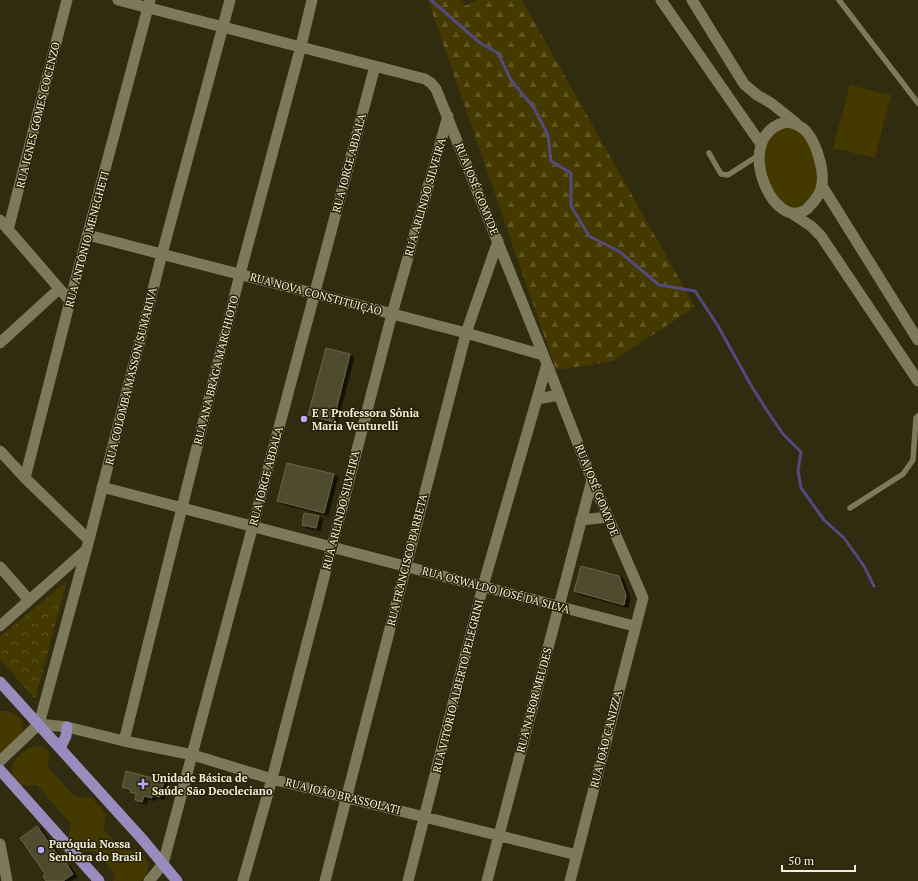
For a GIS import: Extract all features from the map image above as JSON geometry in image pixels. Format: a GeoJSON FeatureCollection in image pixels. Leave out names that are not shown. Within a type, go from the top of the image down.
{"type":"FeatureCollection","features":[{"type":"Feature","properties":{"kind":"main road"},"geometry":{"type":"LineString","coordinates":[[0,682],[39,724],[177,881]]}},
{"type":"Feature","properties":{"kind":"main road"},"geometry":{"type":"LineString","coordinates":[[60,748],[66,736],[67,727]]}},
{"type":"Feature","properties":{"kind":"main road"},"geometry":{"type":"LineString","coordinates":[[0,770],[99,881]]}},
{"type":"Feature","properties":{"kind":"street","name":"RUA IGNES GOMES COCENZO"},"geometry":{"type":"LineString","coordinates":[[8,230],[67,0]]}},
{"type":"Feature","properties":{"kind":"street","name":"RUA JOSÉ GOMYDE"},"geometry":{"type":"LineString","coordinates":[[118,0],[149,4],[224,28],[301,46],[425,79],[436,89],[498,241],[592,480],[642,598]]}},
{"type":"Feature","properties":{"kind":"street","name":"RUA COLOMBA MASSON SUMARIVA"},"geometry":{"type":"LineString","coordinates":[[39,724],[88,545],[162,254],[224,28],[230,0]]}},
{"type":"Feature","properties":{"kind":"street","name":"RUA ANA BRAGA MARCHIOTO"},"geometry":{"type":"LineString","coordinates":[[124,741],[240,274],[312,0]]}},
{"type":"Feature","properties":{"kind":"street"},"geometry":{"type":"LineString","coordinates":[[661,0],[760,149]]}},
{"type":"Feature","properties":{"kind":"street"},"geometry":{"type":"LineString","coordinates":[[692,0],[744,84],[798,125],[809,136],[819,156],[822,186],[819,193],[808,208],[799,213],[791,213]]}},
{"type":"Feature","properties":{"kind":"street","name":"RUA ANTÔNIO MENEGHETI"},"geometry":{"type":"LineString","coordinates":[[25,478],[70,301],[149,4]]}},
{"type":"Feature","properties":{"kind":"street","name":"RUA JORGE ABDALA"},"geometry":{"type":"LineString","coordinates":[[149,881],[163,864],[375,66]]}},
{"type":"Feature","properties":{"kind":"street","name":"RUA ARLINDO SILVEIRA"},"geometry":{"type":"LineString","coordinates":[[243,881],[272,778],[392,314],[448,116]]}},
{"type":"Feature","properties":{"kind":"street"},"geometry":{"type":"LineString","coordinates":[[798,125],[787,122],[776,125],[769,130],[760,149],[760,168],[767,191],[775,202],[783,209],[811,226],[821,236],[918,381]]}},
{"type":"Feature","properties":{"kind":"street"},"geometry":{"type":"LineString","coordinates":[[822,186],[918,340]]}},
{"type":"Feature","properties":{"kind":"street"},"geometry":{"type":"LineString","coordinates":[[0,220],[70,301]]}},
{"type":"Feature","properties":{"kind":"street","name":"RUA NOVA CONSTITUIÇÃO"},"geometry":{"type":"LineString","coordinates":[[88,235],[466,333],[545,360]]}},
{"type":"Feature","properties":{"kind":"street","name":"RUA FRANCISCO BARBETA"},"geometry":{"type":"LineString","coordinates":[[325,881],[466,333],[498,241]]}},
{"type":"Feature","properties":{"kind":"street"},"geometry":{"type":"LineString","coordinates":[[2,338],[59,289]]}},
{"type":"Feature","properties":{"kind":"street","name":"RUA VITÓRIO ALBERTO PELEGRINI"},"geometry":{"type":"LineString","coordinates":[[408,881],[483,586],[537,399],[545,360]]}},
{"type":"Feature","properties":{"kind":"street"},"geometry":{"type":"LineString","coordinates":[[537,399],[559,395]]}},
{"type":"Feature","properties":{"kind":"street"},"geometry":{"type":"LineString","coordinates":[[0,451],[88,545],[0,626]]}},
{"type":"Feature","properties":{"kind":"street","name":"RUA NABOR MEUDES"},"geometry":{"type":"LineString","coordinates":[[487,881],[592,480]]}},
{"type":"Feature","properties":{"kind":"street","name":"RUA OSWALDO JOSÉ DA SILVA"},"geometry":{"type":"LineString","coordinates":[[102,487],[634,626]]}},
{"type":"Feature","properties":{"kind":"street"},"geometry":{"type":"LineString","coordinates":[[581,520],[608,517]]}},
{"type":"Feature","properties":{"kind":"street"},"geometry":{"type":"LineString","coordinates":[[0,567],[29,600]]}},
{"type":"Feature","properties":{"kind":"street","name":"RUA JOÃO CANIZZA"},"geometry":{"type":"LineString","coordinates":[[570,881],[642,598]]}},
{"type":"Feature","properties":{"kind":"street"},"geometry":{"type":"LineString","coordinates":[[0,761],[39,724]]}},
{"type":"Feature","properties":{"kind":"street","name":"RUA JOÃO BRASSOLATI"},"geometry":{"type":"LineString","coordinates":[[39,724],[67,727],[124,741],[192,755],[347,798],[577,855]]}},
{"type":"Feature","properties":{"kind":"street"},"geometry":{"type":"LineString","coordinates":[[0,844],[1,858],[8,881]]}},
{"type":"Feature","properties":{"kind":"lane"},"geometry":{"type":"LineString","coordinates":[[839,0],[918,103]]}},
{"type":"Feature","properties":{"kind":"lane"},"geometry":{"type":"LineString","coordinates":[[709,153],[721,174],[728,175],[760,149]]}},
{"type":"Feature","properties":{"kind":"lane"},"geometry":{"type":"LineString","coordinates":[[850,508],[903,474],[913,460],[916,418],[918,416]]}},
{"type":"Feature","properties":{"kind":"green space"},"geometry":{"type":"Polygon","coordinates":[[[428,0],[462,0],[465,6],[477,0],[522,0],[695,307],[613,361],[556,370],[428,0]]]}},
{"type":"Feature","properties":{"kind":"green space"},"geometry":{"type":"Polygon","coordinates":[[[850,85],[891,95],[875,158],[833,148],[850,85]]]}},
{"type":"Feature","properties":{"kind":"green space"},"geometry":{"type":"Polygon","coordinates":[[[792,126],[807,138],[817,167],[819,186],[807,205],[792,211],[777,200],[763,168],[764,145],[774,129],[792,126]]]}},
{"type":"Feature","properties":{"kind":"green space"},"geometry":{"type":"Polygon","coordinates":[[[67,581],[35,699],[0,659],[0,637],[67,581]]]}},
{"type":"Feature","properties":{"kind":"green space"},"geometry":{"type":"Polygon","coordinates":[[[0,711],[8,711],[12,714],[14,713],[21,720],[23,728],[20,736],[7,748],[0,752],[0,711]]]}},
{"type":"Feature","properties":{"kind":"green space"},"geometry":{"type":"Polygon","coordinates":[[[34,746],[44,748],[49,752],[48,767],[75,797],[92,798],[106,814],[104,830],[122,850],[139,851],[143,855],[146,859],[148,869],[145,877],[141,881],[113,881],[115,873],[96,852],[80,851],[68,839],[71,824],[37,785],[20,785],[17,782],[12,773],[13,763],[20,754],[34,746]]]}},
{"type":"Feature","properties":{"kind":"building"},"geometry":{"type":"Polygon","coordinates":[[[326,348],[350,354],[333,422],[308,415],[326,348]]]}},
{"type":"Feature","properties":{"kind":"building"},"geometry":{"type":"Polygon","coordinates":[[[287,463],[334,474],[324,513],[277,501],[287,463]]]}},
{"type":"Feature","properties":{"kind":"building"},"geometry":{"type":"Polygon","coordinates":[[[304,513],[319,516],[316,528],[302,525],[304,513]]]}},
{"type":"Feature","properties":{"kind":"building"},"geometry":{"type":"Polygon","coordinates":[[[581,566],[619,576],[626,595],[624,605],[574,591],[581,566]]]}},
{"type":"Feature","properties":{"kind":"building","name":"Unidade Básica de Saúde São Deocleciano"},"geometry":{"type":"Polygon","coordinates":[[[126,771],[164,781],[160,797],[152,795],[152,798],[144,796],[142,802],[135,800],[136,794],[130,792],[131,790],[122,787],[126,771]]]}},
{"type":"Feature","properties":{"kind":"building","name":"Paróquia Nossa Senhora do Brasil"},"geometry":{"type":"Polygon","coordinates":[[[37,826],[73,874],[63,881],[46,881],[43,876],[45,874],[20,838],[37,826]]]}},
{"type":"Feature","properties":{"kind":"waterway"},"geometry":{"type":"LineString","coordinates":[[431,0],[480,43],[498,53],[511,80],[534,108],[548,135],[551,161],[571,173],[571,206],[589,236],[620,252],[659,285],[695,291],[718,326],[752,387],[768,412],[783,434],[801,452],[798,471],[801,488],[824,520],[844,538],[864,566],[874,586]]}},
{"type":"Feature","properties":{"kind":"place","name":"E E Professora Sônia Maria Venturelli"},"geometry":{"type":"Point","coordinates":[304,419]}},
{"type":"Feature","properties":{"kind":"place","name":"Unidade Básica de Saúde São Deocleciano"},"geometry":{"type":"Point","coordinates":[143,784]}},
{"type":"Feature","properties":{"kind":"place","name":"Paróquia Nossa Senhora do Brasil"},"geometry":{"type":"Point","coordinates":[41,850]}}]}
